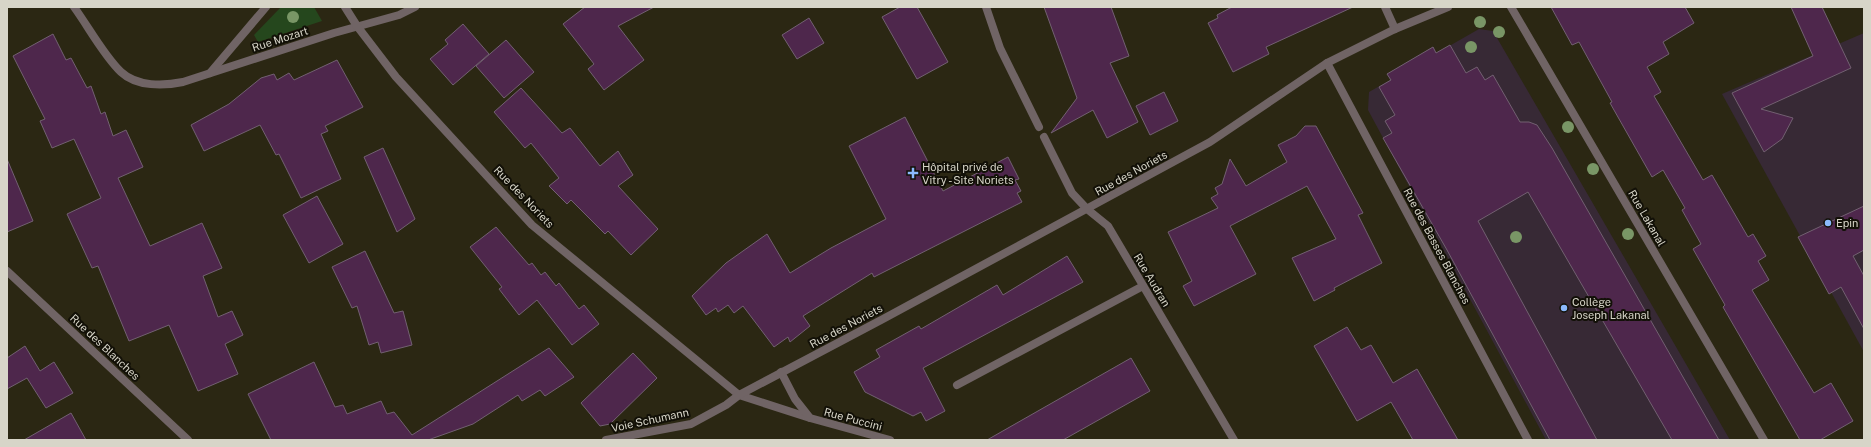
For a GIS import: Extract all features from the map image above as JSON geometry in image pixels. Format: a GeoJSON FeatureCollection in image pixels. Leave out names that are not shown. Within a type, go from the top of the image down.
{"type":"FeatureCollection","features":[{"type":"Feature","properties":{"kind":"street","name":"Rue Mozart"},"geometry":{"type":"LineString","coordinates":[[74,7],[122,72],[135,80],[158,85],[171,84],[209,74],[357,26],[399,14],[414,7]]}},
{"type":"Feature","properties":{"kind":"street","name":"Rue Mozart"},"geometry":{"type":"LineString","coordinates":[[209,74],[266,7]]}},
{"type":"Feature","properties":{"kind":"street","name":"Rue des Noriets"},"geometry":{"type":"LineString","coordinates":[[345,7],[357,26],[396,77],[532,225],[739,395],[1210,142],[1328,63],[1395,30],[1448,7]]}},
{"type":"Feature","properties":{"kind":"street"},"geometry":{"type":"LineString","coordinates":[[986,7],[1000,48],[1039,127]]}},
{"type":"Feature","properties":{"kind":"street"},"geometry":{"type":"LineString","coordinates":[[1385,7],[1395,30]]}},
{"type":"Feature","properties":{"kind":"street","name":"Rue Lakanal"},"geometry":{"type":"LineString","coordinates":[[1511,7],[1764,440]]}},
{"type":"Feature","properties":{"kind":"street","name":"Rue des Basses Blanches"},"geometry":{"type":"LineString","coordinates":[[1328,63],[1528,440]]}},
{"type":"Feature","properties":{"kind":"street","name":"Rue Audran"},"geometry":{"type":"LineString","coordinates":[[1044,137],[1072,193],[1086,209],[1108,226],[1234,440]]}},
{"type":"Feature","properties":{"kind":"street","name":"Rue des Blanches"},"geometry":{"type":"LineString","coordinates":[[7,271],[188,440]]}},
{"type":"Feature","properties":{"kind":"street"},"geometry":{"type":"LineString","coordinates":[[957,385],[1143,286]]}},
{"type":"Feature","properties":{"kind":"street","name":"Rue Puccini"},"geometry":{"type":"LineString","coordinates":[[782,372],[795,399],[810,418]]}},
{"type":"Feature","properties":{"kind":"street","name":"Rue Puccini"},"geometry":{"type":"LineString","coordinates":[[739,395],[810,418],[890,440]]}},
{"type":"Feature","properties":{"kind":"street","name":"Voie Schumann"},"geometry":{"type":"LineString","coordinates":[[606,440],[691,424],[726,405],[739,395]]}},
{"type":"Feature","properties":{"kind":"shaded area","name":"Collège Joseph Lakanal"},"geometry":{"type":"Polygon","coordinates":[[[1479,29],[1493,31],[1730,440],[1546,440],[1368,110],[1369,92],[1390,80],[1387,74],[1433,47],[1437,53],[1479,29]]]}},
{"type":"Feature","properties":{"kind":"shaded area","name":"Epin"},"geometry":{"type":"Polygon","coordinates":[[[1864,33],[1864,352],[1722,94],[1864,33]]]}},
{"type":"Feature","properties":{"kind":"green space"},"geometry":{"type":"Polygon","coordinates":[[[281,7],[314,7],[322,21],[258,42],[254,35],[281,7]]]}},
{"type":"Feature","properties":{"kind":"building"},"geometry":{"type":"Polygon","coordinates":[[[585,7],[654,7],[618,26],[644,60],[604,90],[588,69],[594,64],[563,24],[585,7]]]}},
{"type":"Feature","properties":{"kind":"building"},"geometry":{"type":"Polygon","coordinates":[[[900,7],[917,7],[948,62],[917,79],[882,17],[900,7]]]}},
{"type":"Feature","properties":{"kind":"building"},"geometry":{"type":"Polygon","coordinates":[[[1044,7],[1111,7],[1129,56],[1110,63],[1138,122],[1107,138],[1093,110],[1051,133],[1077,98],[1044,7]]]}},
{"type":"Feature","properties":{"kind":"building"},"geometry":{"type":"Polygon","coordinates":[[[1232,7],[1353,7],[1266,47],[1269,54],[1233,72],[1208,23],[1218,18],[1217,15],[1232,7]]]}},
{"type":"Feature","properties":{"kind":"building"},"geometry":{"type":"Polygon","coordinates":[[[1551,7],[1685,7],[1694,23],[1663,42],[1669,54],[1647,67],[1661,92],[1654,96],[1703,180],[1712,175],[1748,237],[1753,234],[1766,256],[1758,261],[1769,280],[1752,290],[1814,393],[1831,383],[1853,421],[1820,440],[1800,440],[1723,307],[1725,305],[1693,249],[1701,244],[1682,210],[1685,208],[1663,170],[1652,177],[1610,103],[1612,102],[1579,42],[1572,45],[1551,7]]]}},
{"type":"Feature","properties":{"kind":"building"},"geometry":{"type":"Polygon","coordinates":[[[1791,7],[1822,7],[1851,68],[1761,109],[1793,118],[1782,139],[1764,152],[1732,93],[1813,56],[1791,7]]]}},
{"type":"Feature","properties":{"kind":"building"},"geometry":{"type":"Polygon","coordinates":[[[809,18],[824,43],[797,59],[782,35],[809,18]]]}},
{"type":"Feature","properties":{"kind":"building"},"geometry":{"type":"Polygon","coordinates":[[[463,24],[489,54],[453,85],[430,59],[448,44],[445,40],[463,24]]]}},
{"type":"Feature","properties":{"kind":"building"},"geometry":{"type":"Polygon","coordinates":[[[53,34],[66,60],[71,58],[87,88],[91,86],[101,114],[105,112],[113,136],[126,130],[143,167],[118,178],[150,246],[202,223],[222,268],[203,276],[218,317],[232,311],[243,335],[225,344],[238,374],[198,391],[169,325],[129,341],[98,266],[92,268],[67,214],[101,198],[74,139],[52,148],[40,121],[45,119],[13,56],[53,34]]]}},
{"type":"Feature","properties":{"kind":"building"},"geometry":{"type":"Polygon","coordinates":[[[506,40],[534,72],[504,98],[476,66],[506,40]]]}},
{"type":"Feature","properties":{"kind":"building","name":"Collège Joseph Lakanal"},"geometry":{"type":"Polygon","coordinates":[[[1450,45],[1466,73],[1477,67],[1485,80],[1493,75],[1520,122],[1529,122],[1537,125],[1552,148],[1719,440],[1672,440],[1528,192],[1478,221],[1597,440],[1550,440],[1447,250],[1383,138],[1392,133],[1385,121],[1395,115],[1379,87],[1391,80],[1387,74],[1433,47],[1436,53],[1450,45]]]}},
{"type":"Feature","properties":{"kind":"building"},"geometry":{"type":"Polygon","coordinates":[[[337,60],[363,107],[325,126],[328,131],[321,134],[341,179],[301,198],[279,154],[276,155],[260,125],[204,151],[191,125],[229,104],[261,78],[274,74],[277,80],[289,73],[294,80],[337,60]]]}},
{"type":"Feature","properties":{"kind":"building"},"geometry":{"type":"Polygon","coordinates":[[[521,88],[562,133],[570,128],[600,166],[618,151],[633,175],[618,186],[658,229],[631,255],[608,231],[605,234],[571,200],[567,204],[549,186],[559,178],[531,143],[525,148],[494,112],[521,88]]]}},
{"type":"Feature","properties":{"kind":"building"},"geometry":{"type":"Polygon","coordinates":[[[1164,92],[1178,121],[1150,135],[1136,106],[1164,92]]]}},
{"type":"Feature","properties":{"kind":"building"},"geometry":{"type":"Polygon","coordinates":[[[905,117],[943,191],[1008,157],[1019,179],[1015,180],[1021,191],[1017,193],[1022,202],[874,277],[872,273],[803,316],[810,326],[790,342],[788,337],[774,347],[743,306],[734,313],[728,305],[718,312],[716,308],[706,315],[692,296],[726,263],[767,234],[790,273],[831,248],[886,219],[849,146],[905,117]]]}},
{"type":"Feature","properties":{"kind":"building"},"geometry":{"type":"Polygon","coordinates":[[[1305,126],[1316,126],[1363,213],[1358,215],[1382,263],[1334,288],[1335,290],[1314,301],[1292,258],[1336,239],[1307,186],[1230,226],[1256,274],[1194,306],[1183,286],[1192,281],[1168,232],[1218,208],[1211,198],[1218,194],[1215,188],[1222,184],[1230,159],[1246,186],[1287,162],[1278,145],[1296,136],[1305,126]]]}},
{"type":"Feature","properties":{"kind":"building"},"geometry":{"type":"Polygon","coordinates":[[[383,148],[415,219],[397,232],[364,157],[383,148]]]}},
{"type":"Feature","properties":{"kind":"building"},"geometry":{"type":"Polygon","coordinates":[[[7,159],[33,221],[7,232],[7,159]]]}},
{"type":"Feature","properties":{"kind":"building"},"geometry":{"type":"Polygon","coordinates":[[[317,196],[343,244],[309,263],[283,215],[317,196]]]}},
{"type":"Feature","properties":{"kind":"building"},"geometry":{"type":"Polygon","coordinates":[[[1864,206],[1864,250],[1853,256],[1864,276],[1864,329],[1841,287],[1829,294],[1798,237],[1864,206]]]}},
{"type":"Feature","properties":{"kind":"building"},"geometry":{"type":"Polygon","coordinates":[[[496,227],[529,265],[532,263],[541,275],[545,272],[556,286],[559,283],[579,309],[584,305],[599,324],[572,345],[537,300],[519,315],[499,289],[502,287],[470,247],[496,227]]]}},
{"type":"Feature","properties":{"kind":"building"},"geometry":{"type":"Polygon","coordinates":[[[365,251],[394,313],[403,311],[412,345],[381,353],[378,342],[369,345],[357,306],[352,308],[332,267],[365,251]]]}},
{"type":"Feature","properties":{"kind":"building"},"geometry":{"type":"Polygon","coordinates":[[[1067,256],[1083,282],[923,368],[945,411],[926,421],[921,412],[913,416],[865,392],[854,372],[880,357],[876,350],[919,326],[921,329],[997,285],[1003,295],[1067,256]]]}},
{"type":"Feature","properties":{"kind":"building"},"geometry":{"type":"Polygon","coordinates":[[[1347,327],[1361,350],[1371,345],[1393,383],[1417,369],[1458,440],[1413,440],[1391,402],[1357,421],[1314,346],[1347,327]]]}},
{"type":"Feature","properties":{"kind":"building"},"geometry":{"type":"Polygon","coordinates":[[[25,346],[40,371],[54,362],[73,393],[46,408],[27,378],[7,389],[7,358],[25,346]]]}},
{"type":"Feature","properties":{"kind":"building"},"geometry":{"type":"Polygon","coordinates":[[[549,348],[574,377],[545,396],[540,390],[522,401],[518,395],[473,424],[428,440],[271,440],[248,394],[314,362],[335,407],[343,405],[347,414],[381,401],[387,414],[394,412],[412,435],[549,348]]]}},
{"type":"Feature","properties":{"kind":"building"},"geometry":{"type":"Polygon","coordinates":[[[633,353],[657,378],[610,424],[600,426],[581,403],[633,353]]]}},
{"type":"Feature","properties":{"kind":"building"},"geometry":{"type":"Polygon","coordinates":[[[1131,358],[1150,391],[1063,440],[987,440],[1131,358]]]}},
{"type":"Feature","properties":{"kind":"building"},"geometry":{"type":"Polygon","coordinates":[[[71,413],[86,440],[24,440],[71,413]]]}},
{"type":"Feature","properties":{"kind":"place","name":"Hôpital privé de Vitry - Site Noriets"},"geometry":{"type":"Point","coordinates":[913,173]}},
{"type":"Feature","properties":{"kind":"place","name":"Epin"},"geometry":{"type":"Point","coordinates":[1828,223]}},
{"type":"Feature","properties":{"kind":"place","name":"Collège Joseph Lakanal"},"geometry":{"type":"Point","coordinates":[1564,308]}}]}
